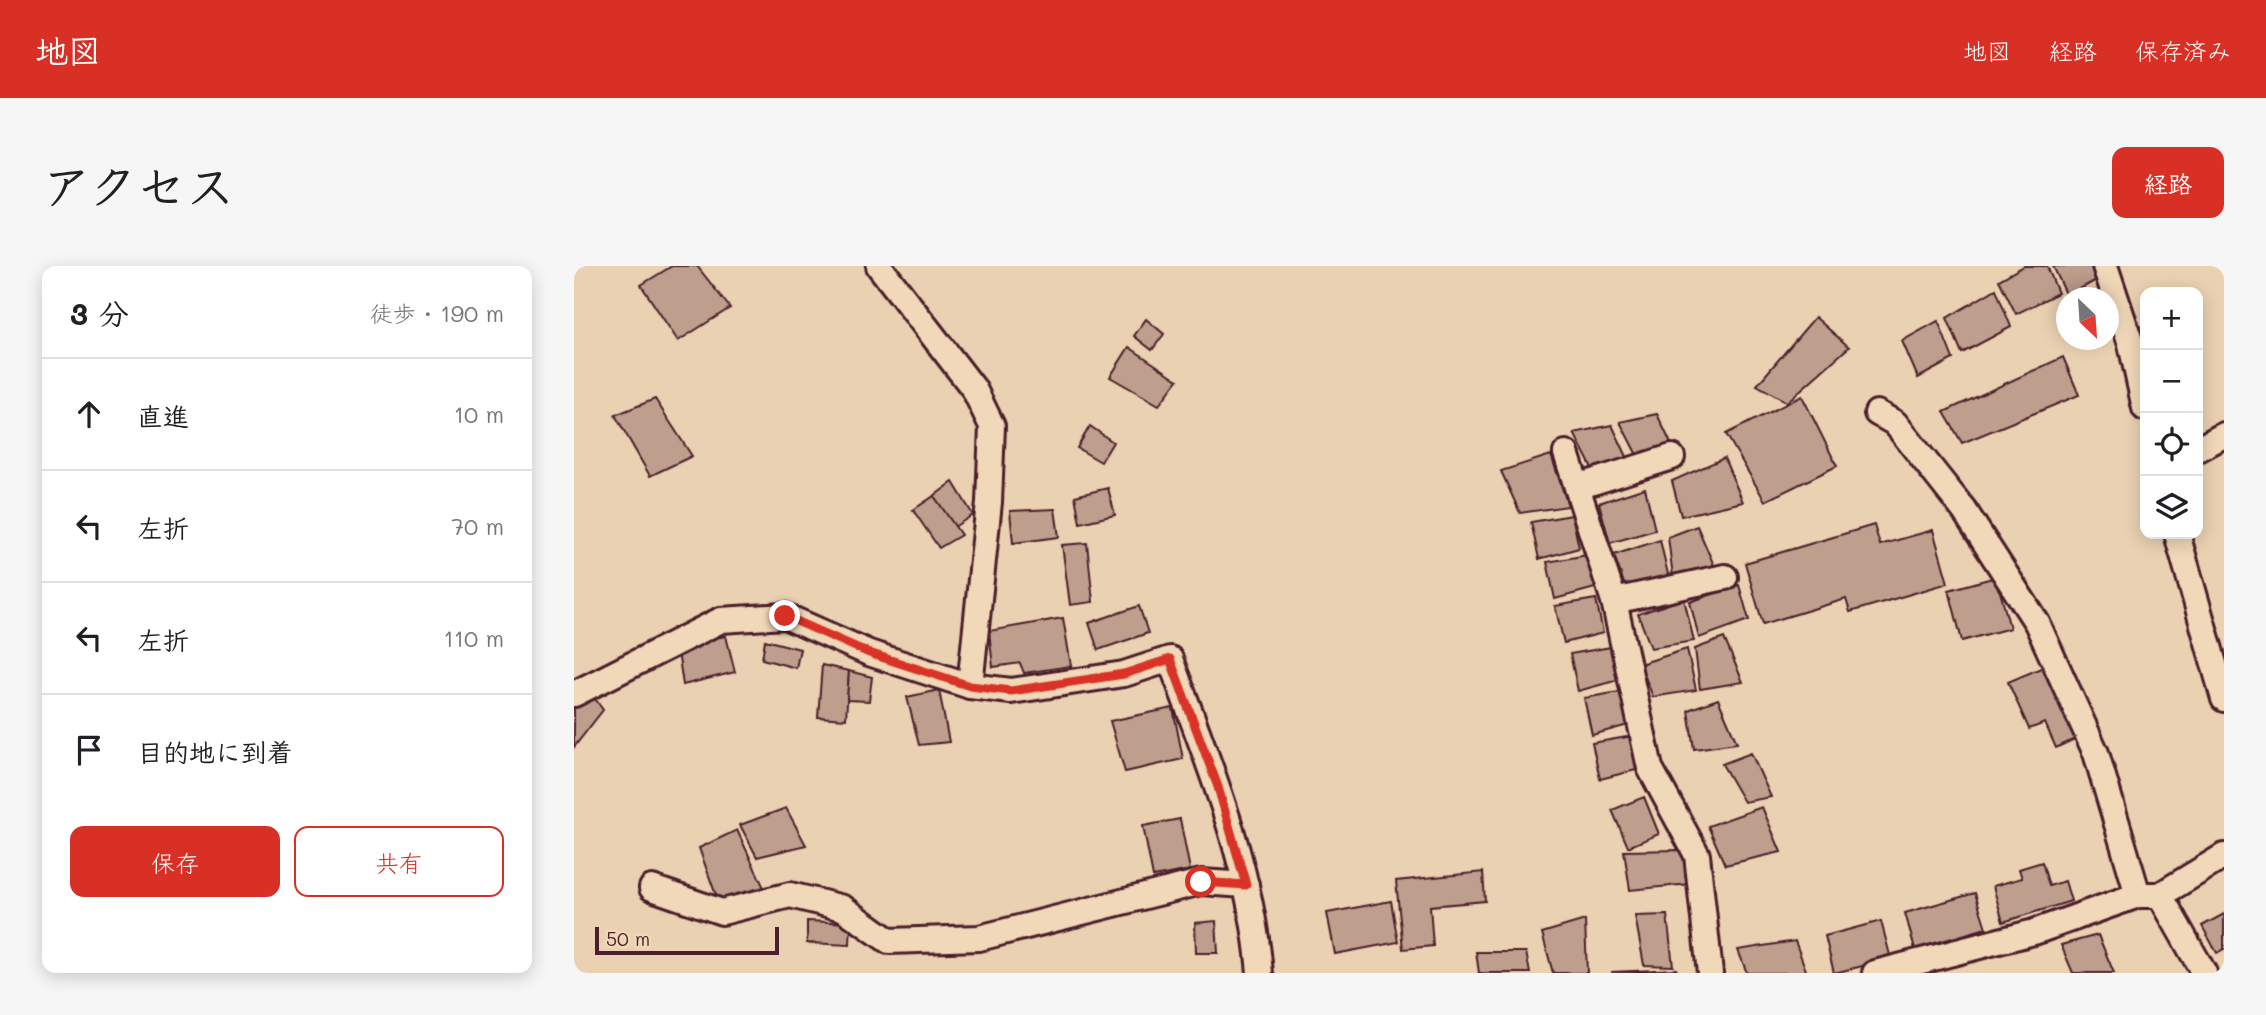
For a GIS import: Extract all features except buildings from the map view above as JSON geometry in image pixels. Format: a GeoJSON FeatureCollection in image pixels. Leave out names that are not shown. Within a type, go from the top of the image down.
{"type":"FeatureCollection","features":[{"type":"Feature","properties":{"kind":"street"},"geometry":{"type":"LineString","coordinates":[[878,266],[974,389],[992,426],[989,502],[970,686]]}},
{"type":"Feature","properties":{"kind":"street"},"geometry":{"type":"LineString","coordinates":[[2105,266],[2131,344],[2140,385]]}},
{"type":"Feature","properties":{"kind":"street"},"geometry":{"type":"LineString","coordinates":[[1877,413],[1895,422],[1964,510],[2037,623],[2096,753],[2149,895],[2204,973]]}},
{"type":"Feature","properties":{"kind":"street"},"geometry":{"type":"LineString","coordinates":[[2203,446],[2224,435]]}},
{"type":"Feature","properties":{"kind":"street"},"geometry":{"type":"LineString","coordinates":[[1566,453],[1614,601],[1650,768],[1697,855],[1710,973]]}},
{"type":"Feature","properties":{"kind":"street"},"geometry":{"type":"LineString","coordinates":[[1577,487],[1672,457]]}},
{"type":"Feature","properties":{"kind":"street"},"geometry":{"type":"LineString","coordinates":[[2178,539],[2224,699]]}},
{"type":"Feature","properties":{"kind":"street"},"geometry":{"type":"LineString","coordinates":[[1614,601],[1725,577]]}},
{"type":"Feature","properties":{"kind":"street"},"geometry":{"type":"LineString","coordinates":[[574,694],[721,620],[785,616],[869,653],[970,686],[1011,691],[1124,674],[1170,659],[1218,787],[1256,920],[1260,973]]}},
{"type":"Feature","properties":{"kind":"street"},"geometry":{"type":"LineString","coordinates":[[1875,973],[1921,964],[2034,932],[2149,895],[2224,856]]}},
{"type":"Feature","properties":{"kind":"street"},"geometry":{"type":"LineString","coordinates":[[652,888],[722,912],[790,895],[843,908],[889,942],[979,938],[1201,882],[1246,885]]}},
{"type":"Feature","properties":{"kind":"route"},"geometry":{"type":"LineString","coordinates":[[785,616],[869,653],[970,686],[1011,691],[1124,674],[1170,659],[1218,787],[1246,885],[1201,882]]}}]}
